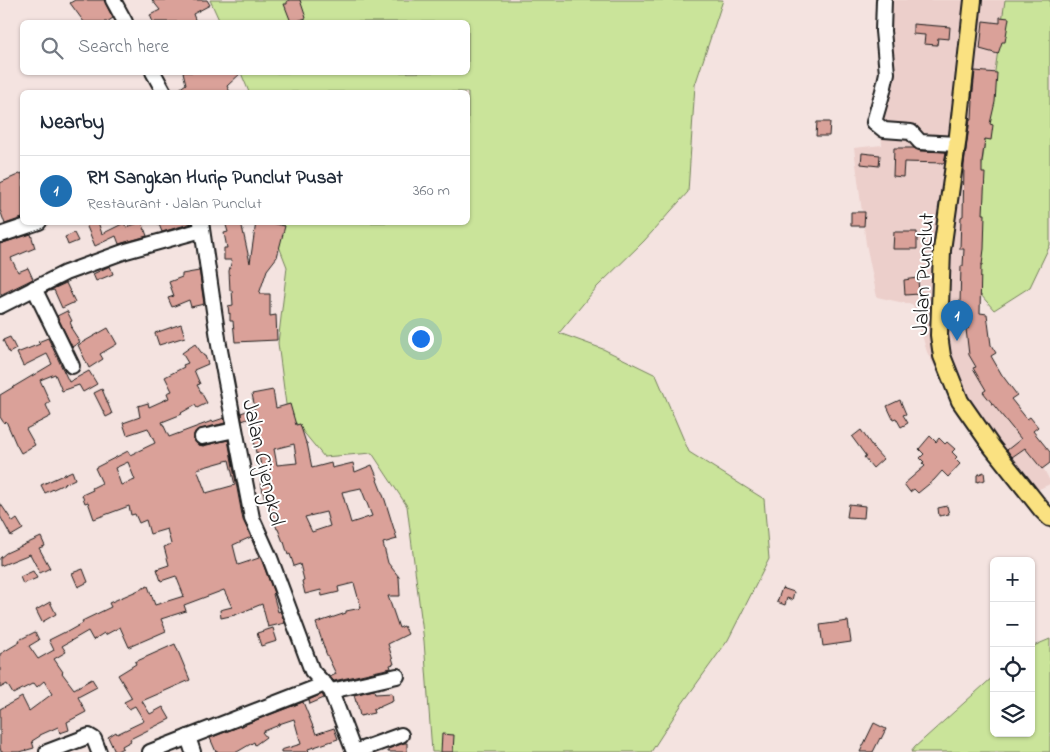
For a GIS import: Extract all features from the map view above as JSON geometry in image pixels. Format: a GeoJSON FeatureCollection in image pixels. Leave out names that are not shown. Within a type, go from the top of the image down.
{"type":"FeatureCollection","features":[{"type":"Feature","properties":{"kind":"main road","name":"Jalan Punclut"},"geometry":{"type":"LineString","coordinates":[[973,0],[957,144],[942,250],[939,334],[942,356],[960,401],[992,447],[1050,518]]}},
{"type":"Feature","properties":{"kind":"street"},"geometry":{"type":"LineString","coordinates":[[113,0],[124,20]]}},
{"type":"Feature","properties":{"kind":"street"},"geometry":{"type":"LineString","coordinates":[[884,0],[882,30],[887,73],[874,122],[884,130],[911,132],[920,142],[957,144]]}},
{"type":"Feature","properties":{"kind":"street"},"geometry":{"type":"LineString","coordinates":[[155,75],[163,90]]}},
{"type":"Feature","properties":{"kind":"street"},"geometry":{"type":"LineString","coordinates":[[0,235],[30,225]]}},
{"type":"Feature","properties":{"kind":"street"},"geometry":{"type":"LineString","coordinates":[[0,306],[65,273],[202,226]]}},
{"type":"Feature","properties":{"kind":"street","name":"Jalan Cijengkol"},"geometry":{"type":"LineString","coordinates":[[202,226],[218,345],[252,518],[270,558],[312,670],[328,688],[354,752]]}},
{"type":"Feature","properties":{"kind":"street"},"geometry":{"type":"LineString","coordinates":[[34,288],[72,366]]}},
{"type":"Feature","properties":{"kind":"street"},"geometry":{"type":"LineString","coordinates":[[202,437],[235,430]]}},
{"type":"Feature","properties":{"kind":"street"},"geometry":{"type":"LineString","coordinates":[[150,752],[328,688],[397,676]]}},
{"type":"Feature","properties":{"kind":"street"},"geometry":{"type":"LineString","coordinates":[[47,752],[89,736],[94,739],[99,752]]}},
{"type":"Feature","properties":{"kind":"street"},"geometry":{"type":"LineString","coordinates":[[354,752],[401,736]]}},
{"type":"Feature","properties":{"kind":"street"},"geometry":{"type":"LineString","coordinates":[[188,737],[193,752]]}},
{"type":"Feature","properties":{"kind":"shaded area"},"geometry":{"type":"Polygon","coordinates":[[[880,0],[1005,0],[979,185],[969,326],[1050,481],[1050,484],[1026,495],[944,384],[927,352],[913,305],[877,297],[866,244],[854,148],[882,145],[875,11],[880,0]]]}},
{"type":"Feature","properties":{"kind":"green space"},"geometry":{"type":"Polygon","coordinates":[[[210,0],[723,0],[695,85],[688,192],[644,241],[597,287],[559,333],[603,349],[656,375],[689,452],[764,499],[769,559],[728,640],[682,704],[651,752],[432,752],[424,641],[407,506],[372,453],[324,457],[287,412],[278,343],[287,267],[271,225],[470,225],[470,90],[248,90],[242,75],[470,75],[470,20],[219,20],[210,0]]]}},
{"type":"Feature","properties":{"kind":"green space"},"geometry":{"type":"Polygon","coordinates":[[[1005,0],[1050,0],[1050,245],[1030,287],[994,310],[974,287],[979,185],[1005,0]]]}},
{"type":"Feature","properties":{"kind":"green space"},"geometry":{"type":"Polygon","coordinates":[[[1050,639],[1050,752],[911,752],[990,680],[990,737],[1035,737],[1035,645],[1050,639]]]}},
{"type":"Feature","properties":{"kind":"building"},"geometry":{"type":"Polygon","coordinates":[[[75,0],[104,0],[113,18],[110,20],[83,20],[70,3],[75,0]]]}},
{"type":"Feature","properties":{"kind":"building"},"geometry":{"type":"Polygon","coordinates":[[[152,0],[207,0],[210,5],[193,14],[195,20],[152,20],[150,15],[160,10],[152,0]]]}},
{"type":"Feature","properties":{"kind":"building"},"geometry":{"type":"Polygon","coordinates":[[[300,0],[306,18],[290,20],[284,4],[287,4],[287,1],[300,0]]]}},
{"type":"Feature","properties":{"kind":"building"},"geometry":{"type":"Polygon","coordinates":[[[1000,17],[1009,18],[1005,42],[1002,42],[998,54],[980,49],[983,21],[1000,23],[1000,17]]]}},
{"type":"Feature","properties":{"kind":"building"},"geometry":{"type":"Polygon","coordinates":[[[913,24],[950,27],[949,39],[938,38],[937,45],[924,44],[925,35],[913,34],[913,24]]]}},
{"type":"Feature","properties":{"kind":"building"},"geometry":{"type":"Polygon","coordinates":[[[975,71],[997,73],[995,102],[990,124],[993,125],[991,140],[985,139],[982,161],[982,173],[985,173],[983,214],[985,214],[980,313],[987,314],[991,345],[996,353],[991,356],[1017,395],[1011,399],[1027,419],[1030,417],[1038,427],[1033,431],[1050,452],[1050,463],[1042,469],[1025,448],[1012,457],[1007,450],[1021,439],[983,392],[986,390],[973,368],[976,367],[969,355],[966,329],[969,328],[964,304],[960,304],[961,266],[963,266],[964,249],[960,249],[964,165],[970,119],[972,119],[975,71]]]}},
{"type":"Feature","properties":{"kind":"building"},"geometry":{"type":"Polygon","coordinates":[[[184,75],[239,75],[227,86],[229,90],[178,90],[186,84],[184,75]]]}},
{"type":"Feature","properties":{"kind":"building"},"geometry":{"type":"Polygon","coordinates":[[[817,122],[830,122],[829,136],[816,136],[817,122]]]}},
{"type":"Feature","properties":{"kind":"building"},"geometry":{"type":"Polygon","coordinates":[[[894,148],[914,148],[920,151],[946,152],[944,163],[904,162],[903,177],[893,176],[894,148]]]}},
{"type":"Feature","properties":{"kind":"building"},"geometry":{"type":"Polygon","coordinates":[[[862,153],[880,155],[879,166],[861,164],[862,153]]]}},
{"type":"Feature","properties":{"kind":"building"},"geometry":{"type":"Polygon","coordinates":[[[20,174],[20,219],[5,224],[0,210],[0,183],[20,174]]]}},
{"type":"Feature","properties":{"kind":"building"},"geometry":{"type":"Polygon","coordinates":[[[851,212],[865,212],[864,226],[851,226],[851,212]]]}},
{"type":"Feature","properties":{"kind":"building"},"geometry":{"type":"Polygon","coordinates":[[[86,225],[99,225],[102,234],[120,225],[125,225],[126,227],[143,225],[147,236],[119,244],[116,236],[95,246],[86,225]]]}},
{"type":"Feature","properties":{"kind":"building"},"geometry":{"type":"Polygon","coordinates":[[[159,225],[185,225],[162,232],[159,225]]]}},
{"type":"Feature","properties":{"kind":"building"},"geometry":{"type":"Polygon","coordinates":[[[226,225],[242,225],[250,263],[256,225],[285,226],[277,257],[267,270],[259,294],[270,294],[270,316],[276,315],[277,340],[235,342],[233,321],[230,321],[228,306],[233,305],[229,271],[232,260],[224,260],[224,248],[227,248],[224,233],[228,232],[226,225]]]}},
{"type":"Feature","properties":{"kind":"building"},"geometry":{"type":"Polygon","coordinates":[[[894,232],[917,232],[917,249],[893,249],[894,232]]]}},
{"type":"Feature","properties":{"kind":"building"},"geometry":{"type":"Polygon","coordinates":[[[74,233],[78,241],[68,245],[65,237],[74,233]]]}},
{"type":"Feature","properties":{"kind":"building"},"geometry":{"type":"Polygon","coordinates":[[[31,234],[35,248],[11,258],[18,272],[28,268],[33,279],[0,295],[0,244],[31,234]]]}},
{"type":"Feature","properties":{"kind":"building"},"geometry":{"type":"Polygon","coordinates":[[[110,266],[113,274],[96,281],[93,274],[110,266]]]}},
{"type":"Feature","properties":{"kind":"building"},"geometry":{"type":"Polygon","coordinates":[[[199,269],[204,304],[191,307],[189,300],[172,307],[168,298],[174,296],[169,282],[182,277],[182,274],[199,271],[199,269]]]}},
{"type":"Feature","properties":{"kind":"building"},"geometry":{"type":"Polygon","coordinates":[[[918,278],[919,294],[905,295],[904,280],[918,278]]]}},
{"type":"Feature","properties":{"kind":"building"},"geometry":{"type":"Polygon","coordinates":[[[66,283],[75,302],[62,308],[54,290],[46,292],[66,283]]]}},
{"type":"Feature","properties":{"kind":"building"},"geometry":{"type":"Polygon","coordinates":[[[67,311],[72,321],[70,322],[71,328],[80,342],[72,347],[57,316],[67,311]]]}},
{"type":"Feature","properties":{"kind":"building"},"geometry":{"type":"Polygon","coordinates":[[[181,324],[185,337],[159,345],[155,333],[181,324]]]}},
{"type":"Feature","properties":{"kind":"building"},"geometry":{"type":"Polygon","coordinates":[[[108,328],[117,344],[100,354],[103,359],[89,368],[78,345],[108,328]]]}},
{"type":"Feature","properties":{"kind":"building"},"geometry":{"type":"Polygon","coordinates":[[[10,337],[16,349],[9,353],[3,340],[10,337]]]}},
{"type":"Feature","properties":{"kind":"building"},"geometry":{"type":"Polygon","coordinates":[[[48,338],[69,382],[89,371],[97,384],[83,392],[79,385],[62,391],[55,374],[40,380],[50,402],[46,405],[51,416],[26,429],[35,445],[21,453],[6,421],[4,423],[0,417],[0,395],[52,364],[47,354],[23,366],[17,353],[40,344],[38,342],[48,338]]]}},
{"type":"Feature","properties":{"kind":"building"},"geometry":{"type":"Polygon","coordinates":[[[195,344],[205,356],[208,364],[194,370],[200,384],[197,385],[207,403],[197,408],[195,405],[182,414],[162,422],[169,437],[224,418],[225,423],[197,430],[194,434],[194,439],[196,443],[203,446],[228,440],[243,520],[251,537],[233,545],[238,565],[259,558],[252,540],[274,593],[278,612],[280,611],[285,623],[268,627],[262,604],[235,615],[221,618],[220,610],[232,607],[224,590],[184,605],[186,611],[161,619],[166,631],[129,647],[120,627],[105,635],[104,633],[93,640],[88,631],[62,646],[66,652],[54,659],[74,689],[92,679],[97,687],[78,697],[86,712],[67,722],[69,730],[60,733],[58,727],[40,735],[32,741],[34,748],[20,752],[1,752],[0,709],[22,697],[29,711],[52,694],[44,681],[37,687],[34,683],[13,694],[7,684],[0,688],[0,654],[20,642],[19,640],[35,632],[39,640],[29,646],[38,659],[54,650],[49,640],[111,607],[109,603],[148,586],[155,605],[184,596],[176,576],[161,581],[157,569],[169,565],[164,547],[171,544],[167,529],[150,534],[146,520],[139,523],[135,514],[131,515],[129,506],[94,519],[88,502],[85,503],[82,495],[102,483],[95,468],[128,451],[130,455],[155,443],[148,428],[127,435],[123,423],[140,417],[138,406],[148,403],[149,407],[169,398],[167,393],[172,391],[165,377],[188,363],[182,353],[195,344]],[[229,460],[197,469],[206,493],[235,485],[229,460]],[[128,462],[115,468],[121,485],[135,480],[128,462]]]}},
{"type":"Feature","properties":{"kind":"building"},"geometry":{"type":"Polygon","coordinates":[[[102,389],[112,414],[106,417],[94,393],[102,389]]]}},
{"type":"Feature","properties":{"kind":"building"},"geometry":{"type":"Polygon","coordinates":[[[273,390],[276,408],[290,404],[296,425],[300,424],[307,443],[312,468],[331,463],[332,468],[353,463],[355,472],[372,465],[397,539],[383,543],[388,563],[399,577],[400,596],[388,596],[399,628],[404,626],[408,634],[388,644],[394,664],[390,665],[391,668],[334,681],[330,677],[336,674],[326,653],[316,623],[346,613],[346,611],[361,608],[354,583],[338,587],[339,592],[322,596],[321,590],[305,594],[300,564],[294,566],[277,529],[267,499],[265,500],[260,479],[264,478],[258,452],[256,453],[250,418],[242,421],[241,413],[255,408],[252,394],[273,390]],[[294,444],[274,449],[277,465],[297,463],[294,444]],[[361,488],[342,492],[351,523],[372,516],[361,488]],[[326,512],[305,517],[312,532],[330,526],[326,512]]]}},
{"type":"Feature","properties":{"kind":"building"},"geometry":{"type":"Polygon","coordinates":[[[900,400],[906,414],[903,415],[908,423],[901,427],[896,418],[893,419],[887,406],[900,400]]]}},
{"type":"Feature","properties":{"kind":"building"},"geometry":{"type":"Polygon","coordinates":[[[861,430],[883,459],[873,468],[852,437],[861,430]]]}},
{"type":"Feature","properties":{"kind":"building"},"geometry":{"type":"Polygon","coordinates":[[[930,436],[936,442],[939,438],[945,444],[947,442],[955,449],[952,452],[960,464],[948,477],[942,471],[918,493],[914,489],[910,492],[904,484],[925,466],[920,458],[924,454],[919,449],[930,436]]]}},
{"type":"Feature","properties":{"kind":"building"},"geometry":{"type":"Polygon","coordinates":[[[72,471],[75,479],[45,493],[41,485],[72,471]]]}},
{"type":"Feature","properties":{"kind":"building"},"geometry":{"type":"Polygon","coordinates":[[[984,472],[985,480],[977,482],[977,475],[984,472]]]}},
{"type":"Feature","properties":{"kind":"building"},"geometry":{"type":"Polygon","coordinates":[[[0,503],[13,522],[17,519],[23,529],[11,536],[0,516],[0,503]]]}},
{"type":"Feature","properties":{"kind":"building"},"geometry":{"type":"Polygon","coordinates":[[[849,504],[865,506],[864,518],[847,517],[849,504]]]}},
{"type":"Feature","properties":{"kind":"building"},"geometry":{"type":"Polygon","coordinates":[[[947,506],[949,514],[939,516],[938,508],[947,506]]]}},
{"type":"Feature","properties":{"kind":"building"},"geometry":{"type":"Polygon","coordinates":[[[41,537],[45,546],[39,548],[50,568],[40,573],[30,554],[0,566],[0,558],[6,553],[41,537]]]}},
{"type":"Feature","properties":{"kind":"building"},"geometry":{"type":"Polygon","coordinates":[[[83,569],[88,582],[78,587],[72,573],[83,569]]]}},
{"type":"Feature","properties":{"kind":"building"},"geometry":{"type":"Polygon","coordinates":[[[33,571],[37,578],[23,584],[20,577],[33,571]]]}},
{"type":"Feature","properties":{"kind":"building"},"geometry":{"type":"Polygon","coordinates":[[[782,588],[794,592],[792,600],[787,598],[785,605],[777,602],[782,588]]]}},
{"type":"Feature","properties":{"kind":"building"},"geometry":{"type":"Polygon","coordinates":[[[50,602],[56,614],[42,622],[36,610],[50,602]]]}},
{"type":"Feature","properties":{"kind":"building"},"geometry":{"type":"Polygon","coordinates":[[[848,621],[851,642],[823,646],[820,625],[848,621]]]}},
{"type":"Feature","properties":{"kind":"building"},"geometry":{"type":"Polygon","coordinates":[[[273,628],[277,641],[261,646],[257,633],[273,628]]]}},
{"type":"Feature","properties":{"kind":"building"},"geometry":{"type":"Polygon","coordinates":[[[175,644],[190,680],[142,701],[150,714],[163,707],[170,719],[130,739],[131,741],[122,746],[123,748],[115,752],[108,737],[144,721],[135,706],[129,709],[124,702],[132,698],[118,675],[136,664],[135,662],[175,644]]]}},
{"type":"Feature","properties":{"kind":"building"},"geometry":{"type":"Polygon","coordinates":[[[374,690],[375,694],[392,693],[393,701],[373,710],[374,713],[360,716],[354,695],[374,690]]]}},
{"type":"Feature","properties":{"kind":"building"},"geometry":{"type":"Polygon","coordinates":[[[322,694],[324,698],[310,704],[309,700],[322,694]]]}},
{"type":"Feature","properties":{"kind":"building"},"geometry":{"type":"Polygon","coordinates":[[[303,702],[316,734],[334,728],[338,739],[308,749],[309,752],[281,752],[281,750],[301,744],[294,719],[262,732],[266,737],[255,745],[254,742],[237,752],[216,752],[210,738],[303,702]]]}},
{"type":"Feature","properties":{"kind":"building"},"geometry":{"type":"Polygon","coordinates":[[[874,723],[886,729],[873,752],[860,752],[874,723]]]}},
{"type":"Feature","properties":{"kind":"building"},"geometry":{"type":"Polygon","coordinates":[[[442,734],[454,735],[453,752],[441,752],[442,734]]]}},
{"type":"Feature","properties":{"kind":"building"},"geometry":{"type":"Polygon","coordinates":[[[407,743],[407,752],[388,752],[388,749],[407,743]]]}},
{"type":"Feature","properties":{"kind":"place","name":"RM Sangkan Hurip Punclut Pusat"},"geometry":{"type":"Point","coordinates":[957,341]}}]}
